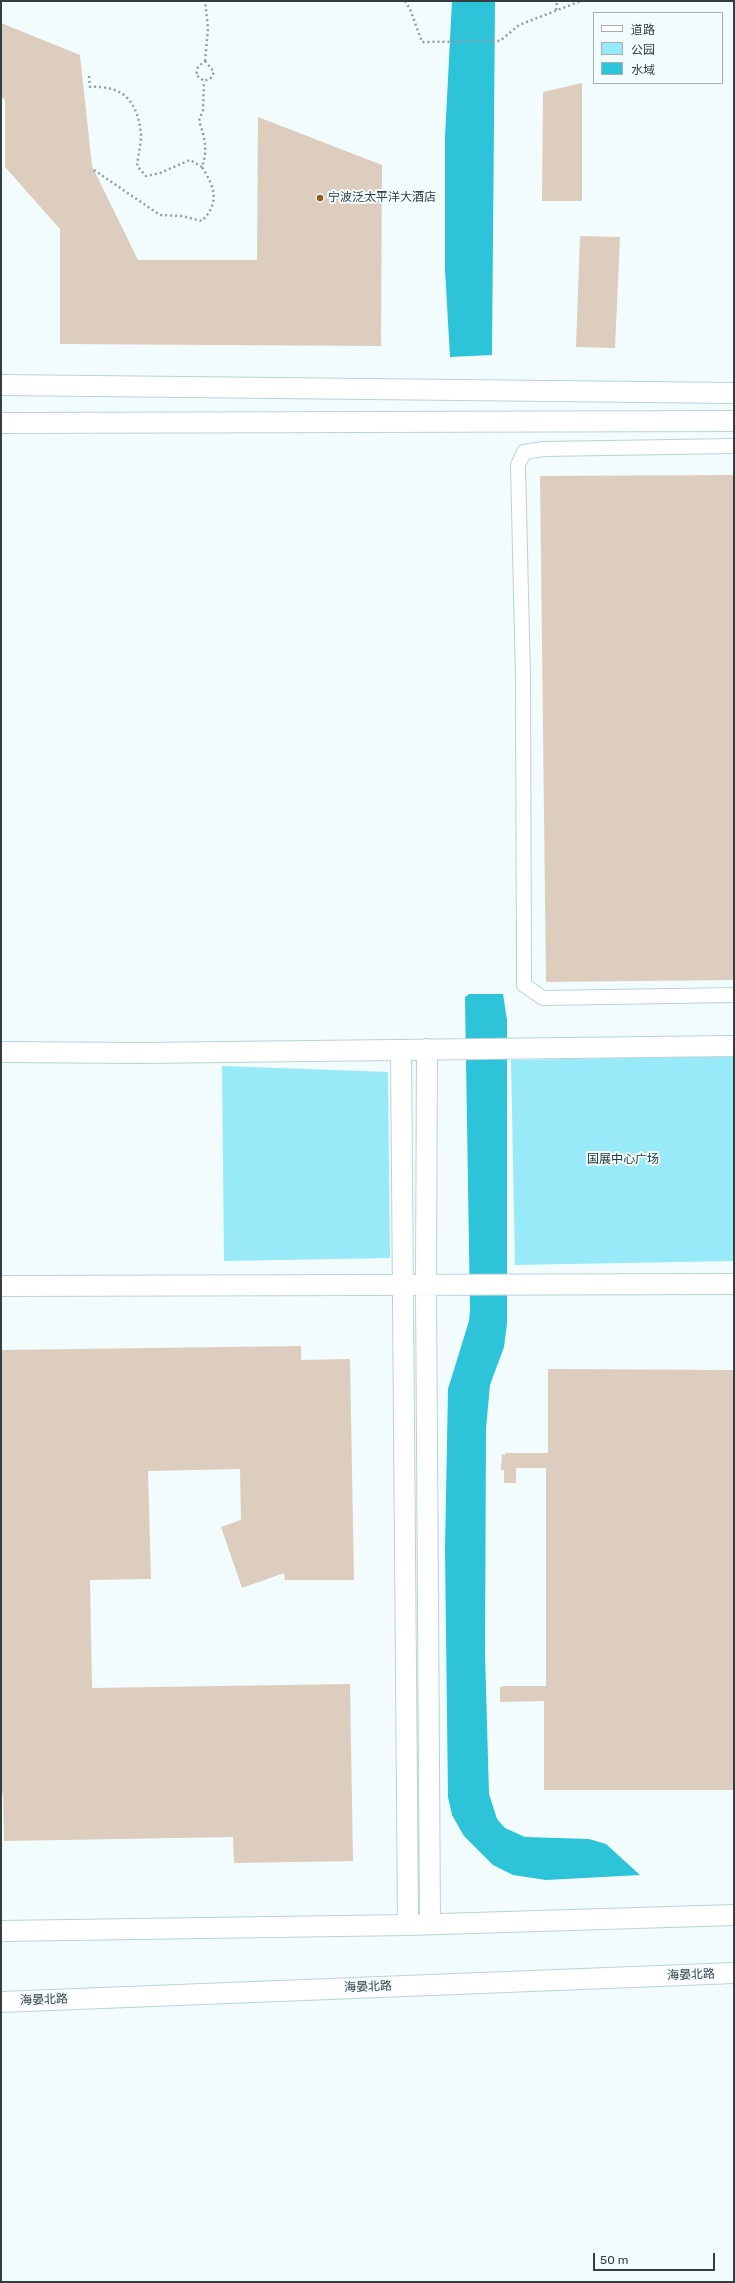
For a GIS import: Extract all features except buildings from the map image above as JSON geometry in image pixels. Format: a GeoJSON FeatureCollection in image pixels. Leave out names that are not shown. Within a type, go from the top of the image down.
{"type":"FeatureCollection","features":[{"type":"Feature","properties":{"kind":"street"},"geometry":{"type":"LineString","coordinates":[[1,385],[734,393]]}},
{"type":"Feature","properties":{"kind":"street"},"geometry":{"type":"LineString","coordinates":[[1,423],[734,421]]}},
{"type":"Feature","properties":{"kind":"street"},"geometry":{"type":"LineString","coordinates":[[734,446],[542,448],[524,452],[518,465],[523,679],[524,985],[543,998],[734,995]]}},
{"type":"Feature","properties":{"kind":"street"},"geometry":{"type":"LineString","coordinates":[[1,1052],[141,1053],[734,1046]]}},
{"type":"Feature","properties":{"kind":"street"},"geometry":{"type":"LineString","coordinates":[[427,1049],[426,1285],[430,1924]]}},
{"type":"Feature","properties":{"kind":"street"},"geometry":{"type":"LineString","coordinates":[[401,1050],[408,1925]]}},
{"type":"Feature","properties":{"kind":"street"},"geometry":{"type":"LineString","coordinates":[[1,1286],[734,1284]]}},
{"type":"Feature","properties":{"kind":"street"},"geometry":{"type":"LineString","coordinates":[[1,1931],[408,1925],[734,1915]]}},
{"type":"Feature","properties":{"kind":"street","name":"海晏北路"},"geometry":{"type":"LineString","coordinates":[[1,2002],[734,1973]]}},
{"type":"Feature","properties":{"kind":"path"},"geometry":{"type":"LineString","coordinates":[[204,81],[196,75],[198,67],[204,61],[208,29],[205,1]]}},
{"type":"Feature","properties":{"kind":"path"},"geometry":{"type":"LineString","coordinates":[[405,1],[410,9],[422,42],[500,40],[519,24],[581,1]]}},
{"type":"Feature","properties":{"kind":"path"},"geometry":{"type":"LineString","coordinates":[[556,10],[557,1]]}},
{"type":"Feature","properties":{"kind":"path"},"geometry":{"type":"LineString","coordinates":[[204,61],[214,72],[211,78],[204,81]]}},
{"type":"Feature","properties":{"kind":"path"},"geometry":{"type":"LineString","coordinates":[[89,76],[90,87],[104,86],[124,93],[136,109],[141,136],[137,166],[146,176],[160,174],[190,160],[202,167],[211,182],[214,198],[212,210],[202,221],[182,216],[160,216],[94,170]]}},
{"type":"Feature","properties":{"kind":"path"},"geometry":{"type":"LineString","coordinates":[[202,167],[206,155],[206,140],[199,121],[203,110],[204,81]]}},
{"type":"Feature","properties":{"kind":"green space","name":"国展中心广场"},"geometry":{"type":"Polygon","coordinates":[[[734,1056],[734,1261],[515,1265],[511,1060],[734,1056]]]}},
{"type":"Feature","properties":{"kind":"green space"},"geometry":{"type":"Polygon","coordinates":[[[222,1066],[388,1072],[390,1258],[224,1261],[222,1066]]]}},
{"type":"Feature","properties":{"kind":"water"},"geometry":{"type":"Polygon","coordinates":[[[452,1],[495,1],[492,355],[450,357],[445,269],[445,137],[452,1]]]}},
{"type":"Feature","properties":{"kind":"water"},"geometry":{"type":"Polygon","coordinates":[[[469,994],[503,994],[507,1020],[507,1323],[504,1347],[490,1385],[486,1429],[485,1654],[489,1794],[497,1819],[505,1828],[525,1837],[589,1839],[606,1844],[640,1875],[546,1880],[513,1875],[493,1865],[464,1836],[452,1815],[448,1797],[445,1549],[448,1389],[469,1321],[470,1311],[465,997],[469,994]]]}},
{"type":"Feature","properties":{"kind":"place","name":"宁波泛太平洋大酒店"},"geometry":{"type":"Point","coordinates":[320,198]}}]}
